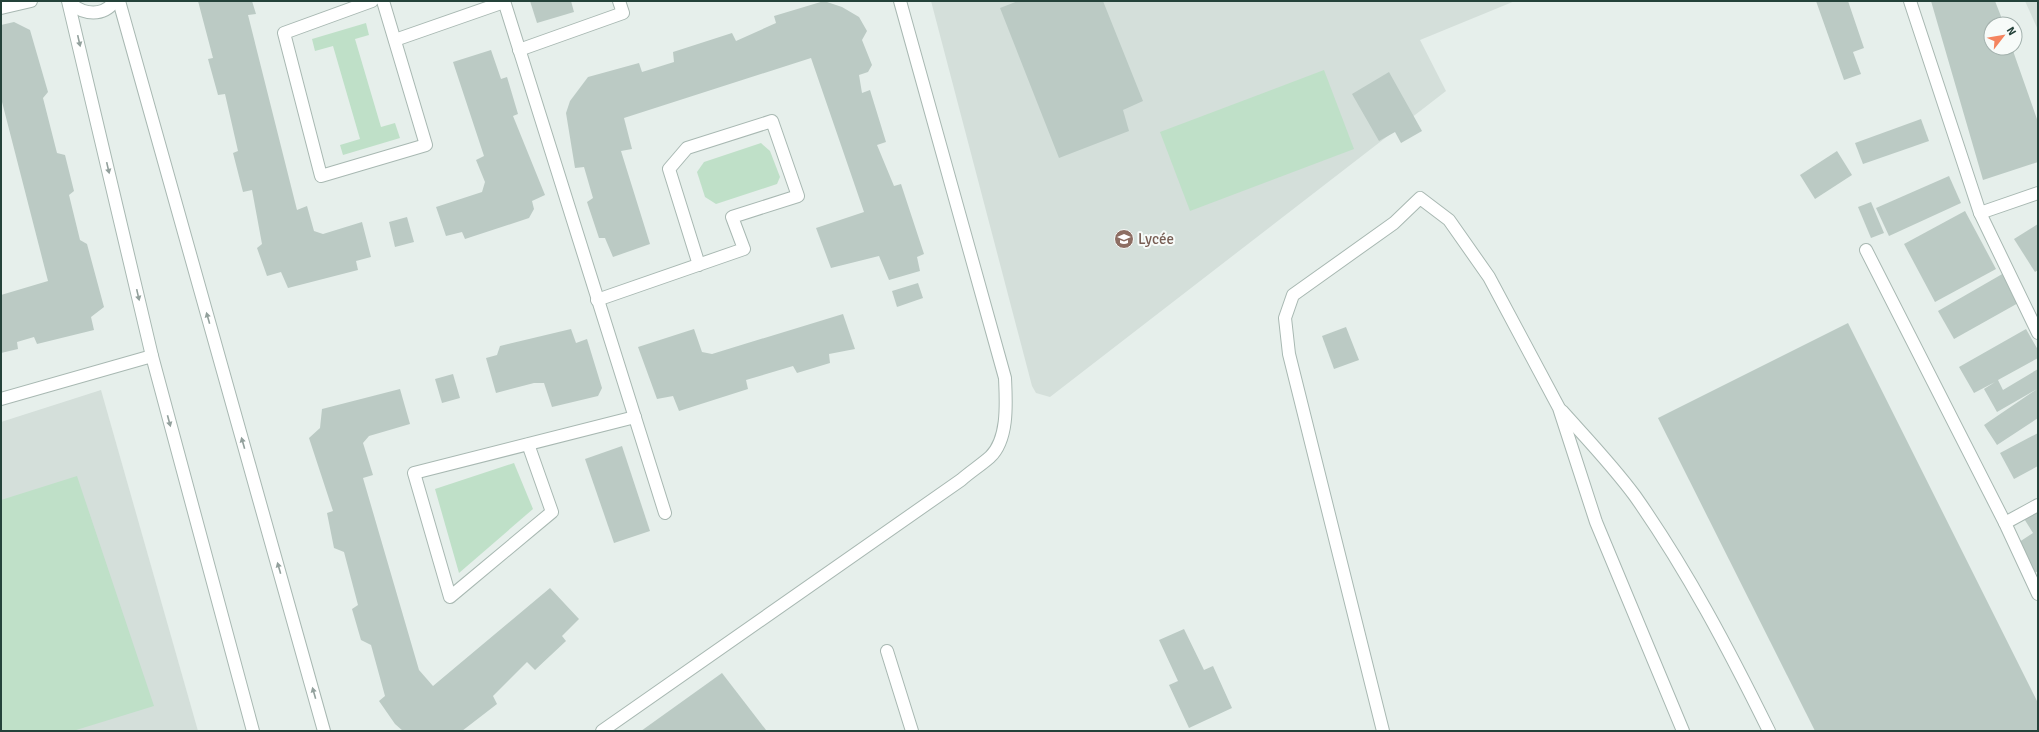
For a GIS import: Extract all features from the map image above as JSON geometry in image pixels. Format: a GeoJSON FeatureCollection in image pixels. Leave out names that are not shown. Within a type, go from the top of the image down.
{"type":"FeatureCollection","features":[{"type":"Feature","properties":{"kind":"street"},"geometry":{"type":"LineString","coordinates":[[1,8],[31,1]]}},
{"type":"Feature","properties":{"kind":"street"},"geometry":{"type":"LineString","coordinates":[[69,2],[78,10],[90,14],[101,12],[111,6],[115,1]]}},
{"type":"Feature","properties":{"kind":"street"},"geometry":{"type":"LineString","coordinates":[[120,1],[324,731]]}},
{"type":"Feature","properties":{"kind":"street"},"geometry":{"type":"LineString","coordinates":[[372,1],[284,33],[321,176],[426,145],[383,1]]}},
{"type":"Feature","properties":{"kind":"street"},"geometry":{"type":"LineString","coordinates":[[519,50],[623,13],[619,1]]}},
{"type":"Feature","properties":{"kind":"street"},"geometry":{"type":"LineString","coordinates":[[602,731],[961,480],[992,456],[1001,437],[1006,413],[1005,378],[900,1]]}},
{"type":"Feature","properties":{"kind":"street"},"geometry":{"type":"LineString","coordinates":[[1910,1],[1980,213],[2038,333]]}},
{"type":"Feature","properties":{"kind":"street"},"geometry":{"type":"LineString","coordinates":[[69,2],[152,356],[253,731]]}},
{"type":"Feature","properties":{"kind":"street"},"geometry":{"type":"LineString","coordinates":[[395,40],[504,2],[665,513]]}},
{"type":"Feature","properties":{"kind":"street"},"geometry":{"type":"LineString","coordinates":[[597,300],[698,265],[744,249],[732,217],[798,196],[772,121],[687,148],[669,169],[698,265]]}},
{"type":"Feature","properties":{"kind":"street"},"geometry":{"type":"LineString","coordinates":[[1980,213],[2038,193]]}},
{"type":"Feature","properties":{"kind":"street"},"geometry":{"type":"LineString","coordinates":[[1383,731],[1289,354],[1285,318],[1293,295],[1394,223],[1420,198],[1449,220],[1489,277],[1559,408],[1596,522],[1683,731]]}},
{"type":"Feature","properties":{"kind":"street"},"geometry":{"type":"LineString","coordinates":[[1866,250],[2005,523],[2038,594]]}},
{"type":"Feature","properties":{"kind":"street"},"geometry":{"type":"LineString","coordinates":[[1,399],[152,356]]}},
{"type":"Feature","properties":{"kind":"street"},"geometry":{"type":"LineString","coordinates":[[1559,408],[1605,458],[1635,496],[1679,563],[1732,658],[1768,731]]}},
{"type":"Feature","properties":{"kind":"street"},"geometry":{"type":"LineString","coordinates":[[528,444],[552,512],[450,597],[414,473],[528,444],[635,417]]}},
{"type":"Feature","properties":{"kind":"street"},"geometry":{"type":"LineString","coordinates":[[2005,523],[2038,505]]}},
{"type":"Feature","properties":{"kind":"street"},"geometry":{"type":"LineString","coordinates":[[888,651],[912,731]]}},
{"type":"Feature","properties":{"kind":"shaded area","name":"Lycée"},"geometry":{"type":"Polygon","coordinates":[[[931,1],[1515,1],[1420,40],[1446,91],[1050,397],[1036,393],[1032,386],[931,1]]]}},
{"type":"Feature","properties":{"kind":"shaded area"},"geometry":{"type":"Polygon","coordinates":[[[2025,1],[2038,1],[2038,30],[2025,1]]]}},
{"type":"Feature","properties":{"kind":"shaded area"},"geometry":{"type":"Polygon","coordinates":[[[101,390],[198,731],[1,731],[1,422],[101,390]]]}},
{"type":"Feature","properties":{"kind":"green space"},"geometry":{"type":"Polygon","coordinates":[[[366,23],[369,35],[355,39],[381,127],[395,123],[400,138],[343,155],[340,145],[360,139],[333,46],[315,51],[312,39],[366,23]]]}},
{"type":"Feature","properties":{"kind":"green space"},"geometry":{"type":"Polygon","coordinates":[[[1324,70],[1354,149],[1190,211],[1160,132],[1324,70]]]}},
{"type":"Feature","properties":{"kind":"green space"},"geometry":{"type":"Polygon","coordinates":[[[761,143],[770,151],[780,177],[777,184],[716,204],[705,197],[697,172],[704,162],[761,143]]]}},
{"type":"Feature","properties":{"kind":"green space"},"geometry":{"type":"Polygon","coordinates":[[[514,463],[533,509],[459,573],[435,489],[514,463]]]}},
{"type":"Feature","properties":{"kind":"green space"},"geometry":{"type":"Polygon","coordinates":[[[77,476],[154,706],[73,731],[1,731],[1,500],[77,476]]]}},
{"type":"Feature","properties":{"kind":"building"},"geometry":{"type":"Polygon","coordinates":[[[198,1],[252,1],[256,14],[248,15],[297,210],[307,206],[314,231],[323,234],[362,222],[371,257],[356,261],[358,270],[288,288],[281,272],[267,276],[257,248],[262,244],[252,190],[243,192],[233,153],[238,151],[225,94],[218,95],[208,59],[213,58],[198,1]]]}},
{"type":"Feature","properties":{"kind":"building"},"geometry":{"type":"Polygon","coordinates":[[[530,1],[571,1],[574,12],[537,23],[530,1]]]}},
{"type":"Feature","properties":{"kind":"building"},"geometry":{"type":"Polygon","coordinates":[[[824,1],[842,7],[859,17],[867,31],[862,40],[872,65],[868,72],[859,75],[862,93],[870,90],[886,142],[877,145],[894,186],[901,184],[924,254],[917,257],[920,271],[889,280],[879,256],[831,268],[816,228],[864,212],[811,58],[624,118],[632,149],[621,151],[650,244],[613,257],[605,238],[599,238],[587,202],[593,198],[584,167],[575,168],[566,113],[570,101],[588,77],[639,63],[642,72],[674,62],[673,52],[732,33],[736,41],[776,23],[774,16],[824,1]]]}},
{"type":"Feature","properties":{"kind":"building"},"geometry":{"type":"Polygon","coordinates":[[[1018,1],[1103,1],[1143,101],[1123,110],[1129,131],[1059,158],[1000,8],[1018,1]]]}},
{"type":"Feature","properties":{"kind":"building"},"geometry":{"type":"Polygon","coordinates":[[[1816,1],[1848,1],[1864,48],[1853,52],[1861,74],[1844,80],[1816,1]]]}},
{"type":"Feature","properties":{"kind":"building"},"geometry":{"type":"Polygon","coordinates":[[[1931,1],[1995,1],[2001,16],[1983,16],[1983,56],[2015,56],[2038,122],[2038,162],[1983,180],[1931,1]]]}},
{"type":"Feature","properties":{"kind":"building"},"geometry":{"type":"Polygon","coordinates":[[[14,22],[30,30],[48,92],[43,98],[57,153],[65,155],[74,191],[69,195],[80,240],[87,244],[104,307],[91,317],[94,330],[37,344],[34,337],[17,342],[18,349],[1,353],[1,295],[48,281],[1,98],[1,25],[14,22]]]}},
{"type":"Feature","properties":{"kind":"building"},"geometry":{"type":"Polygon","coordinates":[[[491,50],[501,79],[507,77],[518,114],[513,116],[545,195],[532,201],[534,209],[529,218],[465,239],[462,232],[446,236],[436,207],[482,192],[485,182],[476,160],[484,156],[453,62],[491,50]]]}},
{"type":"Feature","properties":{"kind":"building"},"geometry":{"type":"Polygon","coordinates":[[[1389,72],[1422,131],[1401,143],[1395,132],[1379,141],[1352,94],[1389,72]]]}},
{"type":"Feature","properties":{"kind":"building"},"geometry":{"type":"Polygon","coordinates":[[[1921,119],[1929,141],[1863,164],[1855,143],[1921,119]]]}},
{"type":"Feature","properties":{"kind":"building"},"geometry":{"type":"Polygon","coordinates":[[[1837,151],[1852,175],[1815,199],[1800,175],[1837,151]]]}},
{"type":"Feature","properties":{"kind":"building"},"geometry":{"type":"Polygon","coordinates":[[[1949,176],[1961,203],[1889,236],[1876,208],[1949,176]]]}},
{"type":"Feature","properties":{"kind":"building"},"geometry":{"type":"Polygon","coordinates":[[[1871,202],[1884,233],[1871,238],[1858,207],[1871,202]]]}},
{"type":"Feature","properties":{"kind":"building"},"geometry":{"type":"Polygon","coordinates":[[[1965,211],[1996,269],[1935,302],[1904,244],[1965,211]]]}},
{"type":"Feature","properties":{"kind":"building"},"geometry":{"type":"Polygon","coordinates":[[[407,217],[414,242],[395,247],[389,222],[407,217]]]}},
{"type":"Feature","properties":{"kind":"building"},"geometry":{"type":"Polygon","coordinates":[[[2038,224],[2038,270],[2035,272],[2014,239],[2038,224]]]}},
{"type":"Feature","properties":{"kind":"building"},"geometry":{"type":"Polygon","coordinates":[[[2004,273],[2020,302],[1954,339],[1938,311],[2004,273]]]}},
{"type":"Feature","properties":{"kind":"building"},"geometry":{"type":"Polygon","coordinates":[[[918,283],[923,298],[897,307],[892,291],[918,283]]]}},
{"type":"Feature","properties":{"kind":"building"},"geometry":{"type":"Polygon","coordinates":[[[843,314],[855,349],[829,354],[830,363],[797,373],[793,366],[746,380],[748,389],[679,411],[673,396],[657,399],[638,347],[694,329],[702,352],[712,354],[843,314]]]}},
{"type":"Feature","properties":{"kind":"building"},"geometry":{"type":"Polygon","coordinates":[[[1848,323],[2038,703],[2038,731],[1815,731],[1658,418],[1848,323]]]}},
{"type":"Feature","properties":{"kind":"building"},"geometry":{"type":"Polygon","coordinates":[[[1346,327],[1359,360],[1334,369],[1322,336],[1346,327]]]}},
{"type":"Feature","properties":{"kind":"building"},"geometry":{"type":"Polygon","coordinates":[[[571,329],[576,343],[587,339],[602,388],[598,396],[552,407],[544,383],[534,383],[496,393],[486,358],[497,355],[500,346],[571,329]]]}},
{"type":"Feature","properties":{"kind":"building"},"geometry":{"type":"Polygon","coordinates":[[[2026,329],[2038,350],[2038,358],[1998,380],[2003,390],[2038,369],[2038,418],[1997,445],[1984,425],[2037,389],[1997,412],[1984,389],[1995,382],[1974,393],[1959,367],[2026,329]]]}},
{"type":"Feature","properties":{"kind":"building"},"geometry":{"type":"Polygon","coordinates":[[[453,374],[460,398],[442,403],[435,379],[453,374]]]}},
{"type":"Feature","properties":{"kind":"building"},"geometry":{"type":"Polygon","coordinates":[[[400,389],[410,424],[369,436],[363,443],[373,475],[363,478],[419,670],[433,686],[550,588],[579,619],[562,636],[566,641],[535,670],[527,662],[493,696],[497,704],[462,731],[403,731],[395,724],[379,701],[385,696],[371,645],[361,640],[352,609],[358,605],[344,552],[334,548],[327,513],[333,511],[309,438],[320,428],[322,409],[400,389]]]}},
{"type":"Feature","properties":{"kind":"building"},"geometry":{"type":"Polygon","coordinates":[[[2038,433],[2038,466],[2014,479],[2000,453],[2038,433]]]}},
{"type":"Feature","properties":{"kind":"building"},"geometry":{"type":"Polygon","coordinates":[[[622,446],[650,531],[614,543],[585,459],[622,446]]]}},
{"type":"Feature","properties":{"kind":"building"},"geometry":{"type":"Polygon","coordinates":[[[2038,508],[2038,571],[2031,575],[2013,546],[2033,533],[2023,517],[2038,508]]]}},
{"type":"Feature","properties":{"kind":"building"},"geometry":{"type":"Polygon","coordinates":[[[1184,629],[1204,670],[1213,666],[1232,708],[1189,728],[1169,685],[1178,681],[1159,640],[1184,629]]]}},
{"type":"Feature","properties":{"kind":"building"},"geometry":{"type":"Polygon","coordinates":[[[722,673],[766,730],[641,731],[722,673]]]}},
{"type":"Feature","properties":{"kind":"place","name":"Lycée"},"geometry":{"type":"Point","coordinates":[1124,239]}}]}
